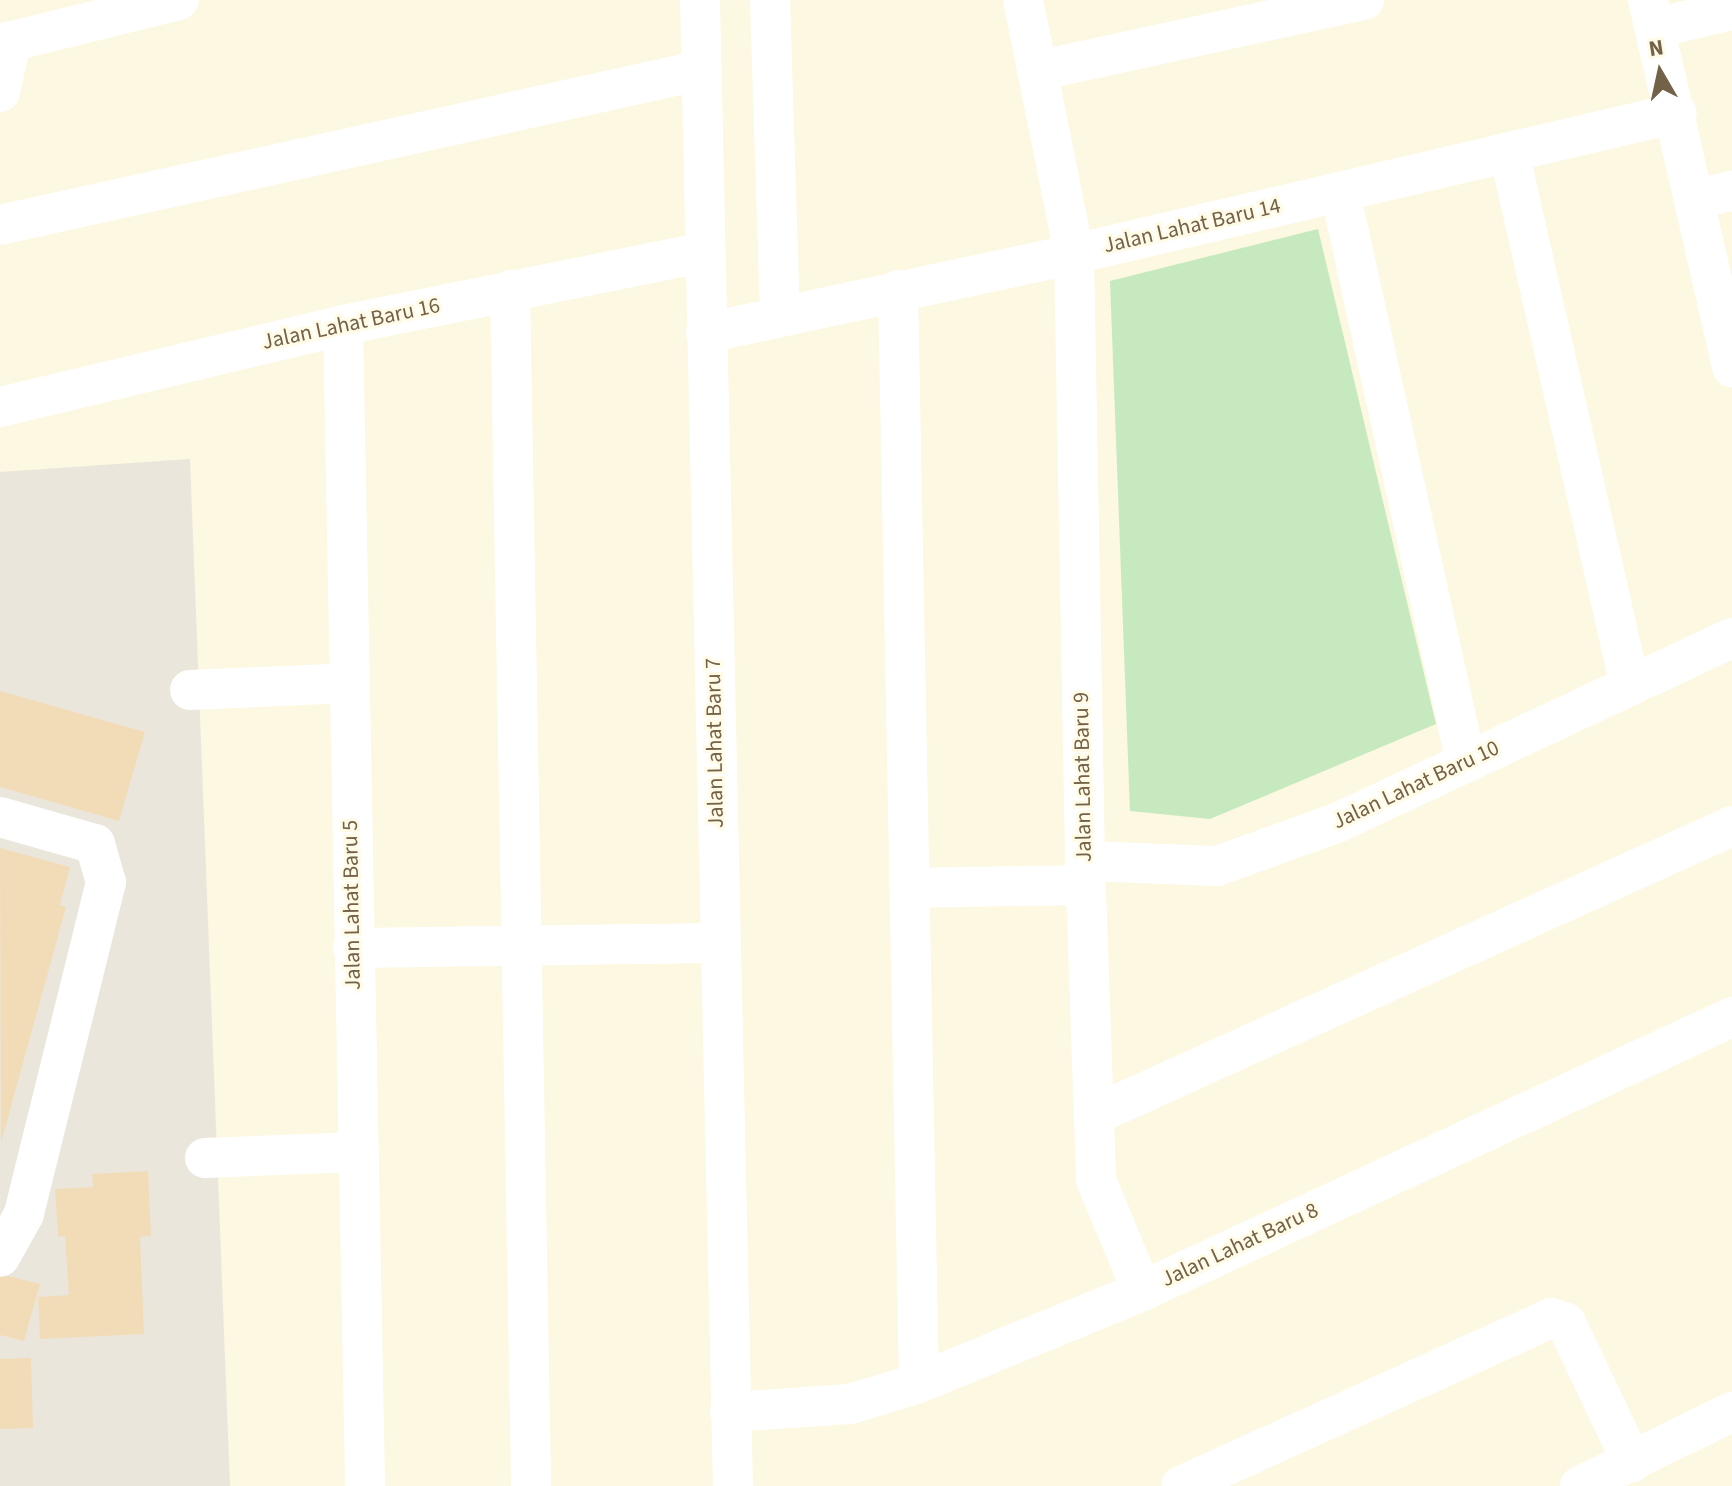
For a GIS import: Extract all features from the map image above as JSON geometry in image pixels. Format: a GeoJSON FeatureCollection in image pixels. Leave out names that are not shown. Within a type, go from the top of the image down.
{"type":"FeatureCollection","features":[{"type":"Feature","properties":{"kind":"street"},"geometry":{"type":"LineString","coordinates":[[0,92],[6,42],[179,0]]}},
{"type":"Feature","properties":{"kind":"street","name":"Jalan Lahat Baru 7"},"geometry":{"type":"LineString","coordinates":[[700,0],[733,1486]]}},
{"type":"Feature","properties":{"kind":"street"},"geometry":{"type":"LineString","coordinates":[[770,0],[780,316]]}},
{"type":"Feature","properties":{"kind":"street","name":"Jalan Lahat Baru 9"},"geometry":{"type":"LineString","coordinates":[[1023,0],[1074,254],[1085,873],[1096,1180],[1142,1291]]}},
{"type":"Feature","properties":{"kind":"street"},"geometry":{"type":"LineString","coordinates":[[1037,71],[1364,0]]}},
{"type":"Feature","properties":{"kind":"street"},"geometry":{"type":"LineString","coordinates":[[1732,10],[1651,14],[1677,113],[1714,195],[1732,368]]}},
{"type":"Feature","properties":{"kind":"street"},"geometry":{"type":"LineString","coordinates":[[0,225],[702,70]]}},
{"type":"Feature","properties":{"kind":"street","name":"Jalan Lahat Baru 14"},"geometry":{"type":"LineString","coordinates":[[706,333],[1074,254],[1677,113]]}},
{"type":"Feature","properties":{"kind":"street"},"geometry":{"type":"LineString","coordinates":[[1509,152],[1630,686]]}},
{"type":"Feature","properties":{"kind":"street"},"geometry":{"type":"LineString","coordinates":[[1340,192],[1466,762]]}},
{"type":"Feature","properties":{"kind":"street","name":"Jalan Lahat Baru 16"},"geometry":{"type":"LineString","coordinates":[[0,407],[343,325],[705,252]]}},
{"type":"Feature","properties":{"kind":"street"},"geometry":{"type":"LineString","coordinates":[[510,290],[531,1486]]}},
{"type":"Feature","properties":{"kind":"street"},"geometry":{"type":"LineString","coordinates":[[898,290],[919,1383]]}},
{"type":"Feature","properties":{"kind":"street","name":"Jalan Lahat Baru 5"},"geometry":{"type":"LineString","coordinates":[[343,325],[365,1486]]}},
{"type":"Feature","properties":{"kind":"street","name":"Jalan Lahat Baru 10"},"geometry":{"type":"LineString","coordinates":[[909,888],[1085,873],[1217,866],[1339,822],[1732,638]]}},
{"type":"Feature","properties":{"kind":"street"},"geometry":{"type":"LineString","coordinates":[[190,690],[348,683]]}},
{"type":"Feature","properties":{"kind":"street"},"geometry":{"type":"LineString","coordinates":[[0,817],[95,844],[106,882],[24,1214],[0,1257]]}},
{"type":"Feature","properties":{"kind":"street"},"geometry":{"type":"LineString","coordinates":[[1094,1115],[1732,826]]}},
{"type":"Feature","properties":{"kind":"street"},"geometry":{"type":"LineString","coordinates":[[353,948],[719,943]]}},
{"type":"Feature","properties":{"kind":"street","name":"Jalan Lahat Baru 8"},"geometry":{"type":"LineString","coordinates":[[730,1412],[850,1404],[919,1383],[1142,1291],[1732,1017]]}},
{"type":"Feature","properties":{"kind":"street"},"geometry":{"type":"LineString","coordinates":[[205,1158],[357,1152]]}},
{"type":"Feature","properties":{"kind":"street"},"geometry":{"type":"LineString","coordinates":[[1181,1486],[1551,1318],[1566,1323],[1632,1462]]}},
{"type":"Feature","properties":{"kind":"street"},"geometry":{"type":"LineString","coordinates":[[1580,1486],[1732,1412]]}},
{"type":"Feature","properties":{"kind":"shaded area"},"geometry":{"type":"Polygon","coordinates":[[[190,459],[230,1486],[0,1486],[0,472],[190,459]]]}},
{"type":"Feature","properties":{"kind":"green space"},"geometry":{"type":"Polygon","coordinates":[[[1318,229],[1436,724],[1210,819],[1130,811],[1110,281],[1318,229]]]}},
{"type":"Feature","properties":{"kind":"building"},"geometry":{"type":"Polygon","coordinates":[[[0,691],[145,732],[119,821],[0,787],[0,691]]]}},
{"type":"Feature","properties":{"kind":"building"},"geometry":{"type":"Polygon","coordinates":[[[0,848],[70,867],[60,905],[66,907],[1,1143],[0,848]]]}},
{"type":"Feature","properties":{"kind":"building"},"geometry":{"type":"Polygon","coordinates":[[[148,1171],[151,1236],[140,1237],[144,1334],[40,1339],[38,1297],[69,1295],[65,1236],[58,1237],[55,1189],[93,1187],[92,1174],[148,1171]]]}},
{"type":"Feature","properties":{"kind":"building"},"geometry":{"type":"Polygon","coordinates":[[[0,1274],[40,1284],[24,1341],[0,1335],[0,1274]]]}},
{"type":"Feature","properties":{"kind":"building"},"geometry":{"type":"Polygon","coordinates":[[[31,1358],[33,1428],[0,1429],[0,1359],[31,1358]]]}}]}
